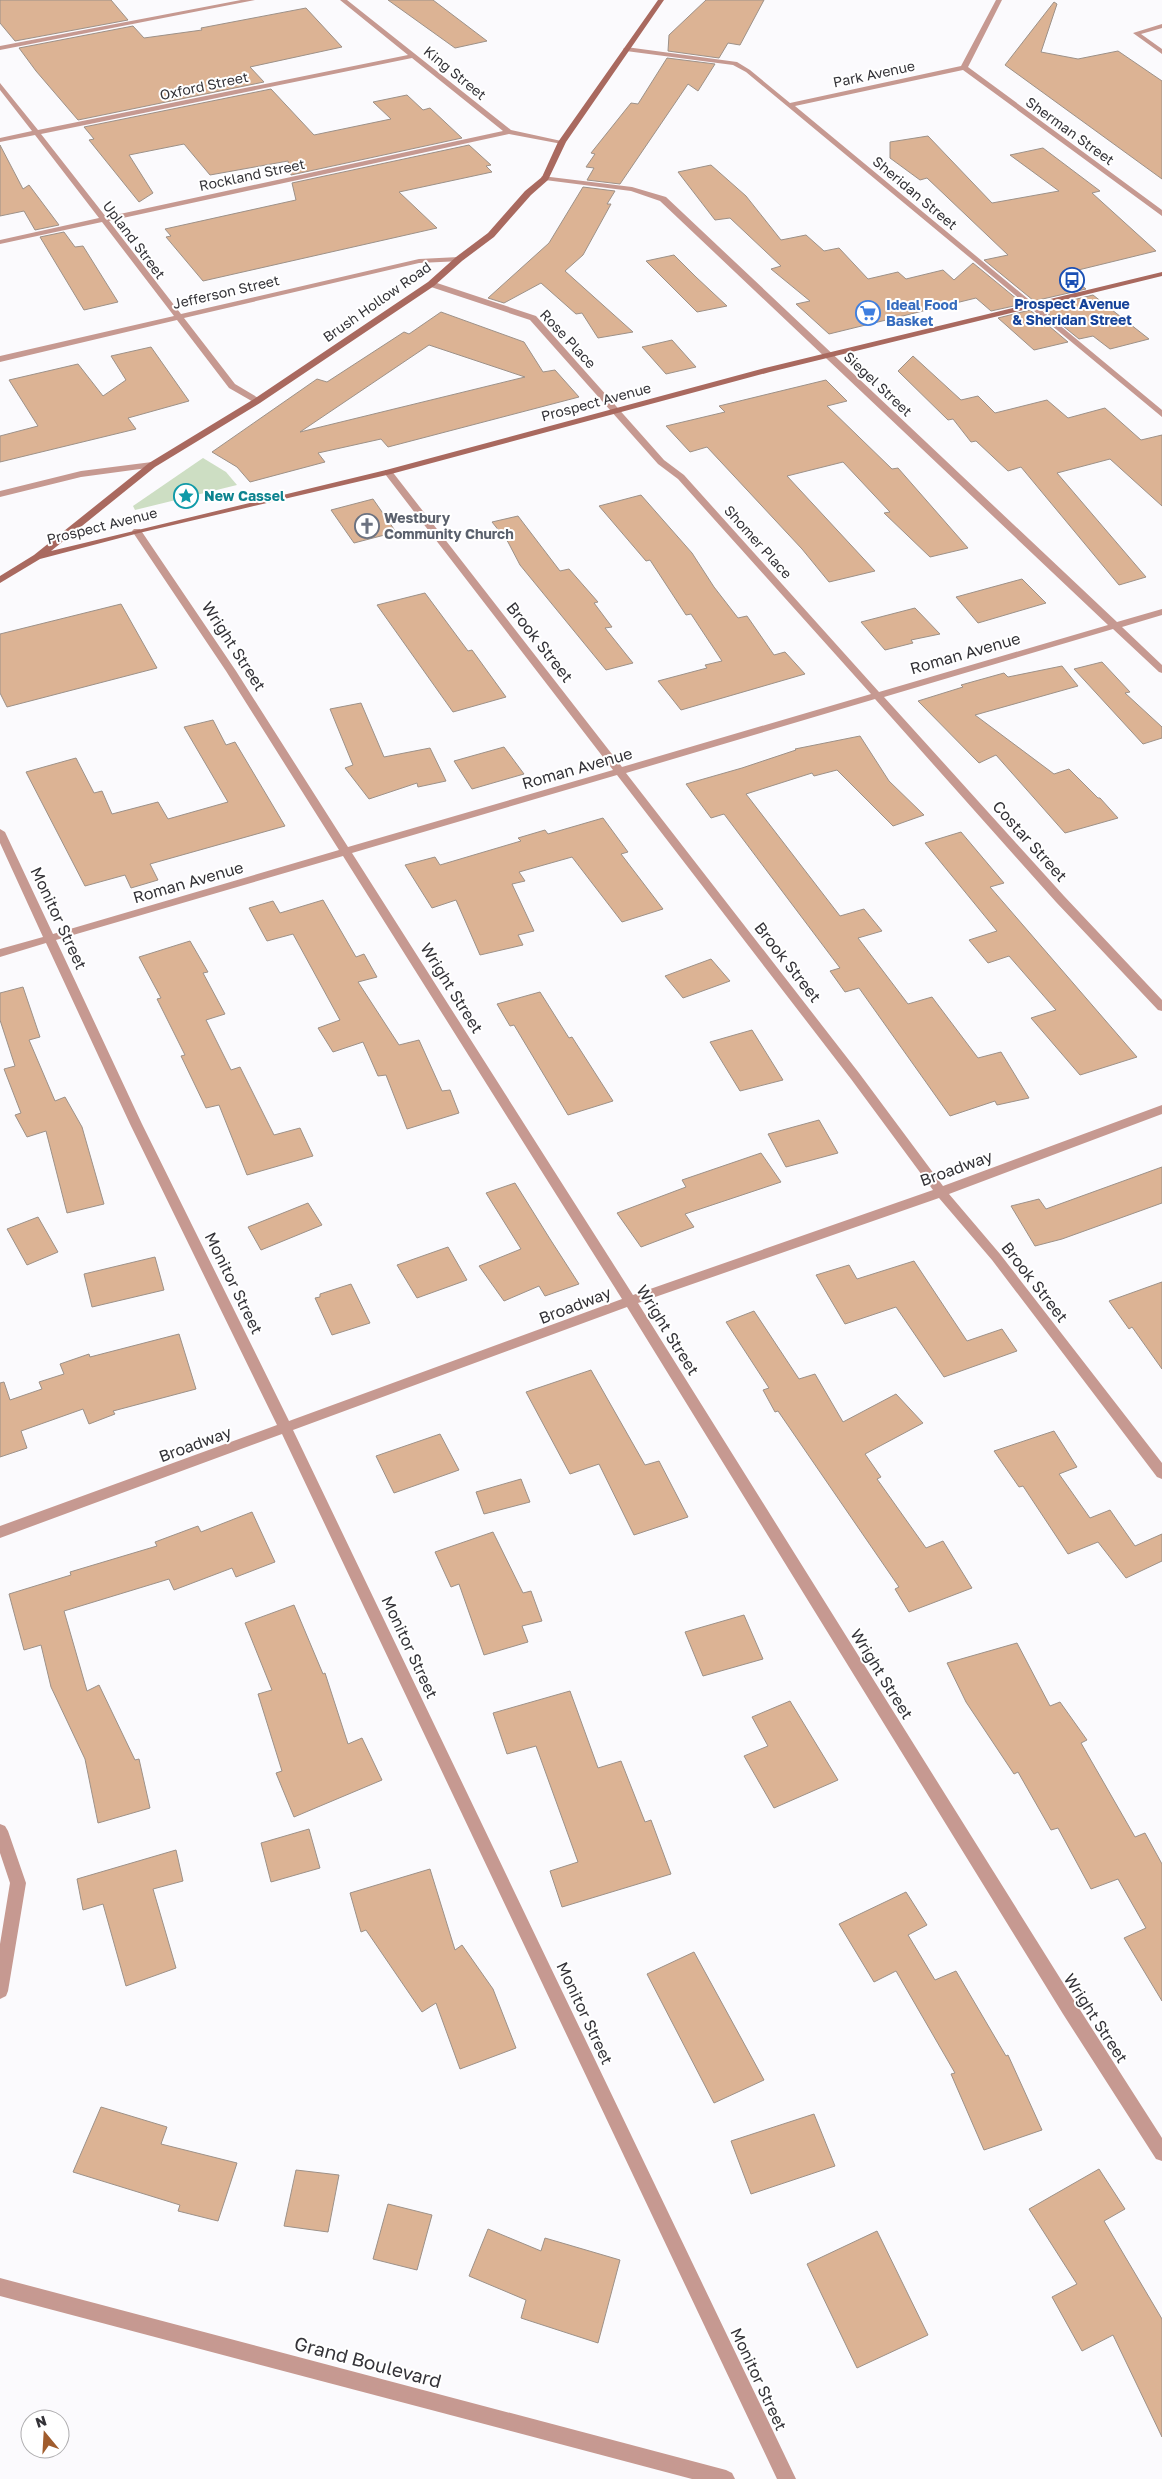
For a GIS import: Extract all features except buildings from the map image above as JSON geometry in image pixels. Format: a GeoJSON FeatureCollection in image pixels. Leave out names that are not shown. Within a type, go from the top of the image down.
{"type":"FeatureCollection","features":[{"type":"Feature","properties":{"kind":"main road","name":"Brush Hollow Road"},"geometry":{"type":"LineString","coordinates":[[38,557],[152,465],[257,401],[431,284],[459,259],[491,235],[528,193],[545,178],[562,142],[661,0]]}},
{"type":"Feature","properties":{"kind":"main road","name":"Prospect Avenue"},"geometry":{"type":"LineString","coordinates":[[38,557],[137,531],[388,472],[828,355],[1162,274]]}},
{"type":"Feature","properties":{"kind":"main road"},"geometry":{"type":"LineString","coordinates":[[0,580],[38,557]]}},
{"type":"Feature","properties":{"kind":"street"},"geometry":{"type":"LineString","coordinates":[[0,48],[252,0]]}},
{"type":"Feature","properties":{"kind":"street","name":"King Street"},"geometry":{"type":"LineString","coordinates":[[343,0],[509,132],[562,142]]}},
{"type":"Feature","properties":{"kind":"street"},"geometry":{"type":"LineString","coordinates":[[964,68],[999,0]]}},
{"type":"Feature","properties":{"kind":"street"},"geometry":{"type":"LineString","coordinates":[[1162,26],[1136,33],[1162,52]]}},
{"type":"Feature","properties":{"kind":"street","name":"Sheridan Street"},"geometry":{"type":"LineString","coordinates":[[626,49],[735,63],[789,104],[1162,414]]}},
{"type":"Feature","properties":{"kind":"street","name":"Oxford Street"},"geometry":{"type":"LineString","coordinates":[[0,140],[414,56]]}},
{"type":"Feature","properties":{"kind":"street","name":"Park Avenue"},"geometry":{"type":"LineString","coordinates":[[789,104],[964,68]]}},
{"type":"Feature","properties":{"kind":"street","name":"Sherman Street"},"geometry":{"type":"LineString","coordinates":[[964,68],[1162,214]]}},
{"type":"Feature","properties":{"kind":"street","name":"Upland Street"},"geometry":{"type":"LineString","coordinates":[[0,85],[232,386],[257,401]]}},
{"type":"Feature","properties":{"kind":"street","name":"Rockland Street"},"geometry":{"type":"LineString","coordinates":[[0,242],[509,132]]}},
{"type":"Feature","properties":{"kind":"street","name":"Siegel Street"},"geometry":{"type":"LineString","coordinates":[[545,178],[632,189],[662,199],[1162,670]]}},
{"type":"Feature","properties":{"kind":"street","name":"Jefferson Street"},"geometry":{"type":"LineString","coordinates":[[0,359],[419,260],[459,259]]}},
{"type":"Feature","properties":{"kind":"street","name":"Rose Place"},"geometry":{"type":"LineString","coordinates":[[431,284],[532,318],[616,412]]}},
{"type":"Feature","properties":{"kind":"street","name":"Shomer Place"},"geometry":{"type":"LineString","coordinates":[[616,412],[661,462],[681,477],[876,695]]}},
{"type":"Feature","properties":{"kind":"street"},"geometry":{"type":"LineString","coordinates":[[0,494],[80,474],[152,465]]}},
{"type":"Feature","properties":{"kind":"street","name":"Brook Street"},"geometry":{"type":"LineString","coordinates":[[388,472],[849,1068],[940,1192],[996,1257],[1162,1472]]}},
{"type":"Feature","properties":{"kind":"street","name":"Wright Street"},"geometry":{"type":"LineString","coordinates":[[137,531],[231,671],[630,1301],[1068,2008],[1162,2153]]}},
{"type":"Feature","properties":{"kind":"street","name":"Roman Avenue"},"geometry":{"type":"LineString","coordinates":[[0,953],[1162,612]]}},
{"type":"Feature","properties":{"kind":"street","name":"Costar Street"},"geometry":{"type":"LineString","coordinates":[[876,695],[1060,899],[1162,1007]]}},
{"type":"Feature","properties":{"kind":"street","name":"Monitor Street"},"geometry":{"type":"LineString","coordinates":[[0,832],[136,1124],[286,1428],[787,2479]]}},
{"type":"Feature","properties":{"kind":"street","name":"Broadway"},"geometry":{"type":"LineString","coordinates":[[0,1532],[630,1301],[940,1192],[1162,1109]]}},
{"type":"Feature","properties":{"kind":"street"},"geometry":{"type":"LineString","coordinates":[[0,1831],[18,1883],[0,1991]]}},
{"type":"Feature","properties":{"kind":"street","name":"Grand Boulevard"},"geometry":{"type":"LineString","coordinates":[[0,2287],[726,2479]]}},
{"type":"Feature","properties":{"kind":"green space"},"geometry":{"type":"Polygon","coordinates":[[[203,458],[226,472],[237,485],[135,510],[133,506],[203,458]]]}},
{"type":"Feature","properties":{"kind":"place","name":"Prospect Avenue & Sheridan Street"},"geometry":{"type":"Point","coordinates":[1072,280]}},
{"type":"Feature","properties":{"kind":"place","name":"Ideal Food Basket"},"geometry":{"type":"Point","coordinates":[868,313]}},
{"type":"Feature","properties":{"kind":"place","name":"New Cassel"},"geometry":{"type":"Point","coordinates":[186,496]}},
{"type":"Feature","properties":{"kind":"place","name":"Westbury Community Church"},"geometry":{"type":"Point","coordinates":[367,526]}}]}
